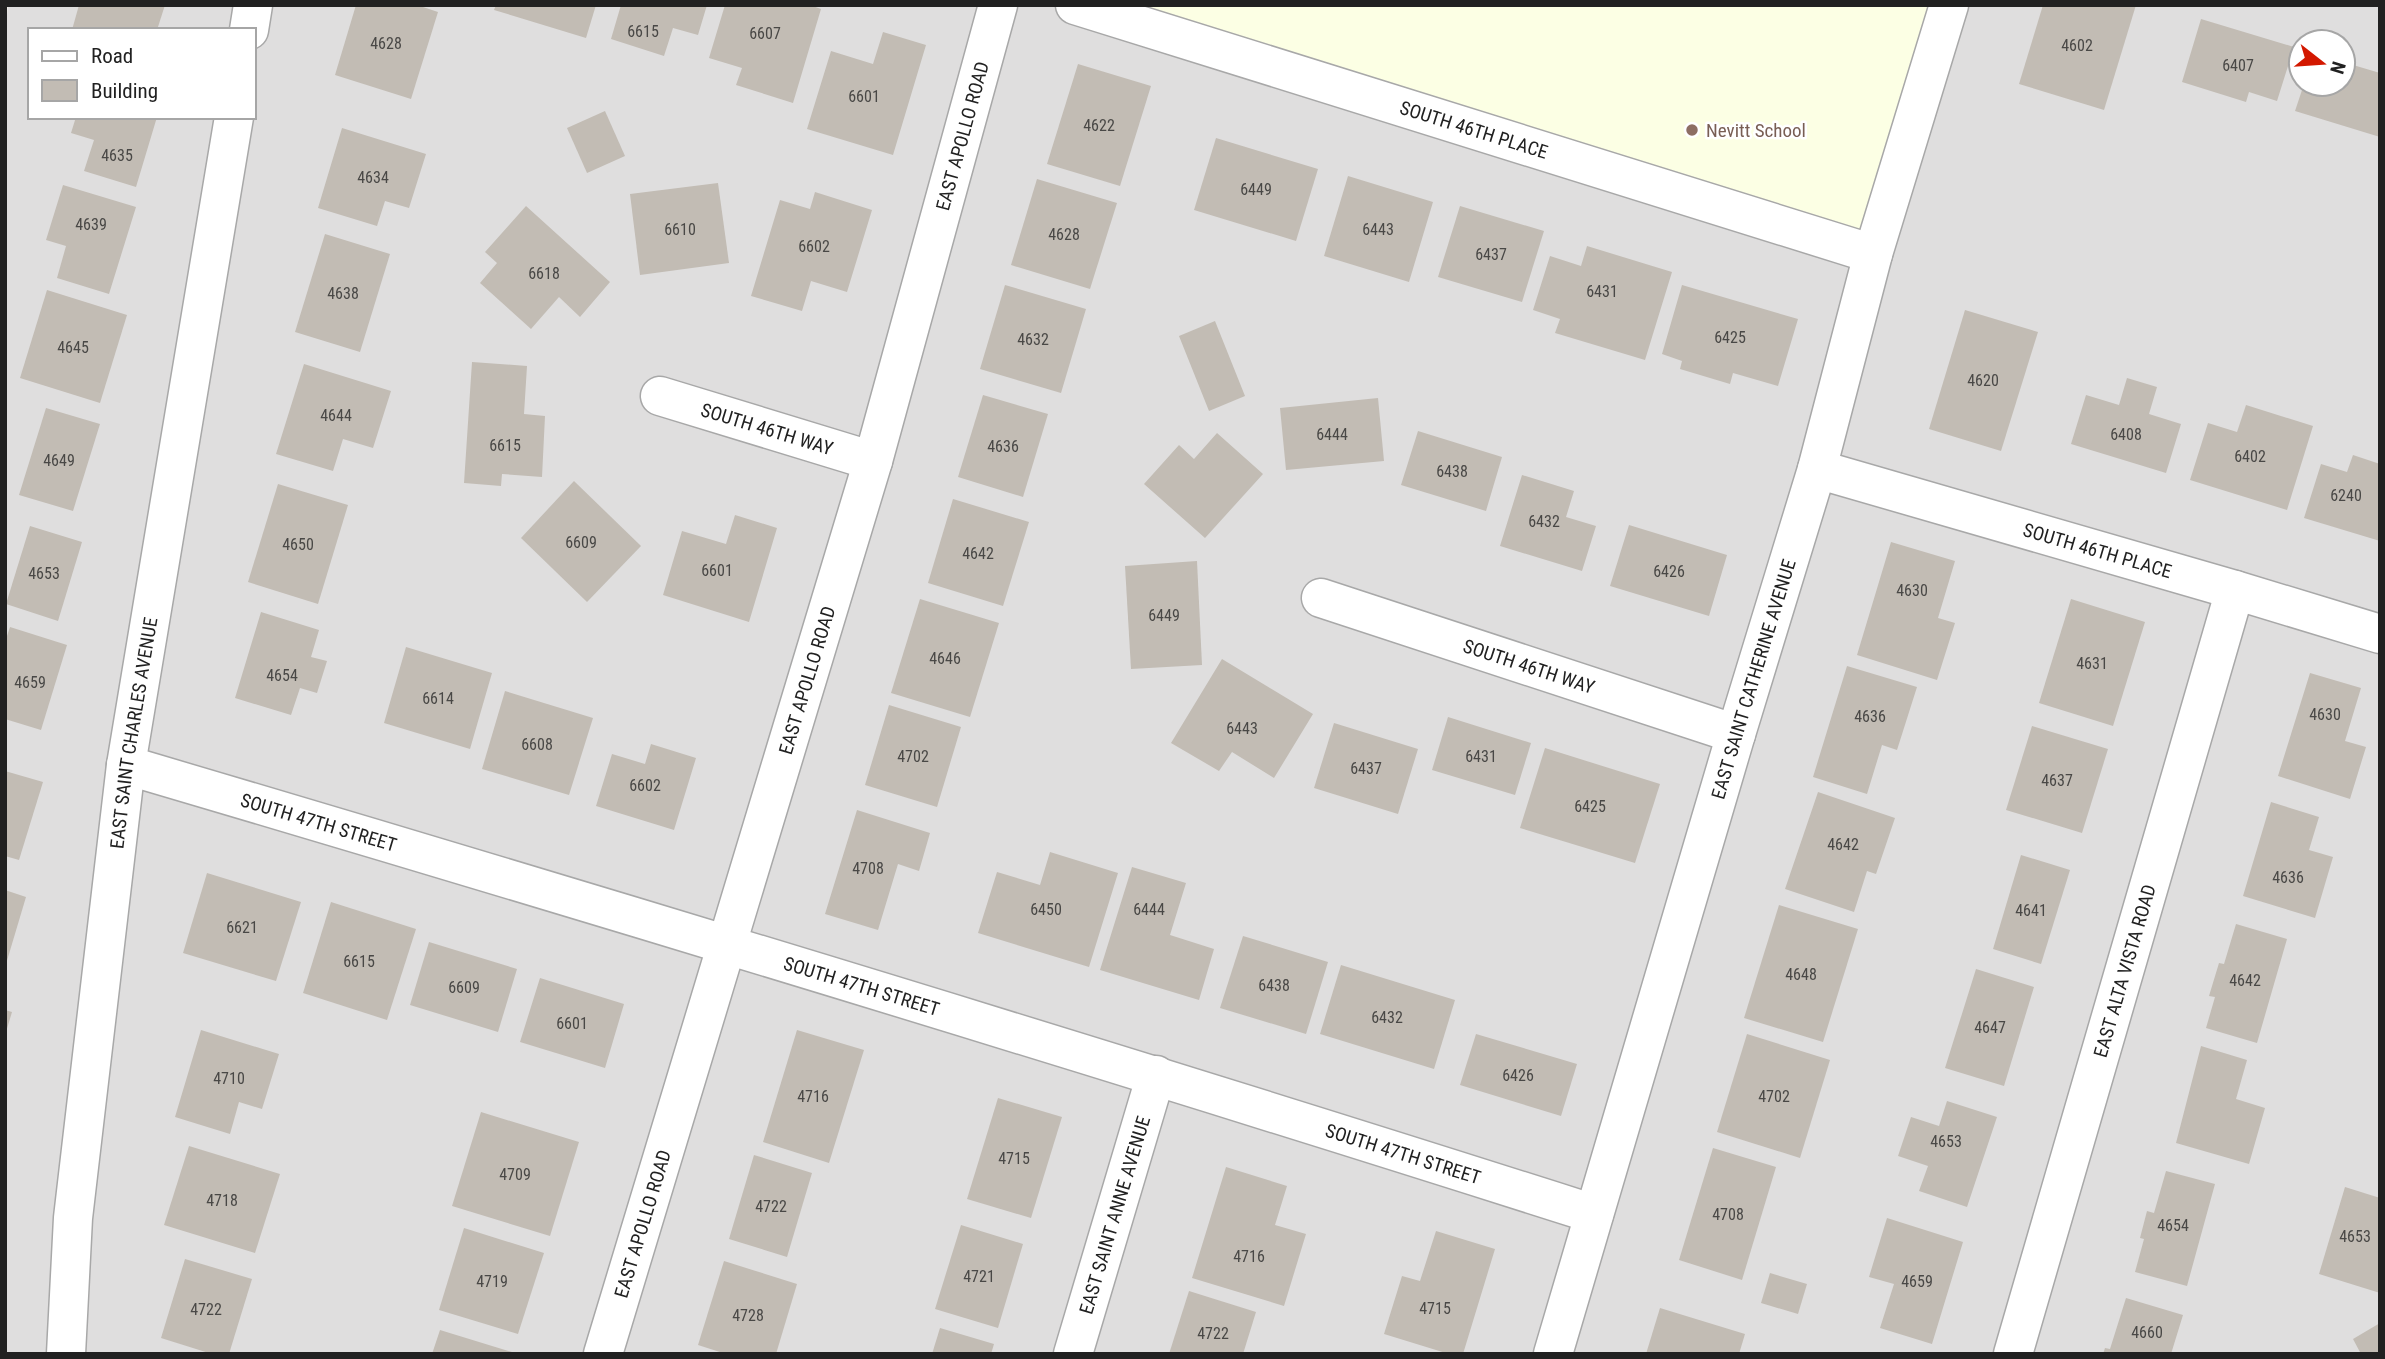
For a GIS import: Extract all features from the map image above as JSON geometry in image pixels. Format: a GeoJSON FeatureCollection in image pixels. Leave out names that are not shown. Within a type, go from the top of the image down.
{"type":"FeatureCollection","features":[{"type":"Feature","properties":{"kind":"street"},"geometry":{"type":"LineString","coordinates":[[249,28],[253,5]]}},
{"type":"Feature","properties":{"kind":"street","name":"EAST APOLLO ROAD"},"geometry":{"type":"LineString","coordinates":[[603,1354],[873,461],[998,5]]}},
{"type":"Feature","properties":{"kind":"street","name":"SOUTH 46TH PLACE"},"geometry":{"type":"LineString","coordinates":[[1074,5],[1873,254]]}},
{"type":"Feature","properties":{"kind":"street","name":"EAST SAINT CATHERINE AVENUE"},"geometry":{"type":"LineString","coordinates":[[1553,1354],[1817,469],[1873,254],[1949,5]]}},
{"type":"Feature","properties":{"kind":"street","name":"EAST SAINT CHARLES AVENUE"},"geometry":{"type":"LineString","coordinates":[[66,1354],[73,1218],[126,765],[234,119]]}},
{"type":"Feature","properties":{"kind":"street","name":"SOUTH 46TH WAY"},"geometry":{"type":"LineString","coordinates":[[660,396],[873,461]]}},
{"type":"Feature","properties":{"kind":"street","name":"SOUTH 46TH PLACE"},"geometry":{"type":"LineString","coordinates":[[1817,469],[2380,634]]}},
{"type":"Feature","properties":{"kind":"street","name":"EAST ALTA VISTA ROAD"},"geometry":{"type":"LineString","coordinates":[[2012,1354],[2235,590]]}},
{"type":"Feature","properties":{"kind":"street","name":"SOUTH 46TH WAY"},"geometry":{"type":"LineString","coordinates":[[1321,598],[1736,734]]}},
{"type":"Feature","properties":{"kind":"street","name":"SOUTH 47TH STREET"},"geometry":{"type":"LineString","coordinates":[[126,765],[726,943],[1156,1075],[1594,1214]]}},
{"type":"Feature","properties":{"kind":"street","name":"EAST SAINT ANNE AVENUE"},"geometry":{"type":"LineString","coordinates":[[1073,1354],[1156,1075]]}},
{"type":"Feature","properties":{"kind":"shaded area"},"geometry":{"type":"Polygon","coordinates":[[[8,5],[2380,5],[2380,1354],[5,1354],[5,35],[8,5]]]}},
{"type":"Feature","properties":{"kind":"shaded area","name":"Nevitt School"},"geometry":{"type":"Polygon","coordinates":[[[1074,5],[1949,5],[1873,254],[1074,5]]]}},
{"type":"Feature","properties":{"kind":"building"},"geometry":{"type":"Polygon","coordinates":[[[79,5],[165,5],[158,28],[73,28],[79,5]]]}},
{"type":"Feature","properties":{"kind":"building"},"geometry":{"type":"Polygon","coordinates":[[[356,5],[417,5],[438,12],[411,99],[335,75],[356,5]]]}},
{"type":"Feature","properties":{"kind":"building"},"geometry":{"type":"Polygon","coordinates":[[[496,5],[596,5],[586,38],[494,10],[496,5]]]}},
{"type":"Feature","properties":{"kind":"building"},"geometry":{"type":"Polygon","coordinates":[[[621,5],[707,5],[698,35],[673,28],[664,56],[611,39],[621,5]]]}},
{"type":"Feature","properties":{"kind":"building"},"geometry":{"type":"Polygon","coordinates":[[[725,5],[810,5],[821,9],[793,103],[736,85],[742,68],[709,58],[725,5]]]}},
{"type":"Feature","properties":{"kind":"building"},"geometry":{"type":"Polygon","coordinates":[[[2043,5],[2136,5],[2104,110],[2019,84],[2043,5]]]}},
{"type":"Feature","properties":{"kind":"building"},"geometry":{"type":"Polygon","coordinates":[[[2201,19],[2287,45],[2287,69],[2277,101],[2249,92],[2246,102],[2182,82],[2201,19]]]}},
{"type":"Feature","properties":{"kind":"building"},"geometry":{"type":"Polygon","coordinates":[[[883,32],[926,45],[893,155],[807,129],[831,51],[873,64],[883,32]]]}},
{"type":"Feature","properties":{"kind":"building"},"geometry":{"type":"Polygon","coordinates":[[[1078,64],[1151,86],[1120,186],[1047,164],[1078,64]]]}},
{"type":"Feature","properties":{"kind":"building"},"geometry":{"type":"Polygon","coordinates":[[[2357,66],[2380,73],[2380,137],[2295,111],[2299,98],[2357,98],[2357,66]]]}},
{"type":"Feature","properties":{"kind":"building"},"geometry":{"type":"Polygon","coordinates":[[[605,111],[625,156],[587,173],[567,128],[605,111]]]}},
{"type":"Feature","properties":{"kind":"building"},"geometry":{"type":"Polygon","coordinates":[[[75,119],[156,119],[136,187],[84,171],[94,140],[71,133],[75,119]]]}},
{"type":"Feature","properties":{"kind":"building"},"geometry":{"type":"Polygon","coordinates":[[[342,128],[426,154],[409,208],[385,201],[377,226],[318,208],[342,128]]]}},
{"type":"Feature","properties":{"kind":"building"},"geometry":{"type":"Polygon","coordinates":[[[1216,138],[1318,169],[1296,241],[1194,210],[1216,138]]]}},
{"type":"Feature","properties":{"kind":"building"},"geometry":{"type":"Polygon","coordinates":[[[1348,176],[1433,202],[1409,282],[1324,256],[1348,176]]]}},
{"type":"Feature","properties":{"kind":"building"},"geometry":{"type":"Polygon","coordinates":[[[1037,179],[1117,203],[1090,289],[1011,265],[1037,179]]]}},
{"type":"Feature","properties":{"kind":"building"},"geometry":{"type":"Polygon","coordinates":[[[718,183],[729,263],[640,275],[630,194],[718,183]]]}},
{"type":"Feature","properties":{"kind":"building"},"geometry":{"type":"Polygon","coordinates":[[[63,185],[136,207],[109,294],[57,278],[66,246],[46,240],[63,185]]]}},
{"type":"Feature","properties":{"kind":"building"},"geometry":{"type":"Polygon","coordinates":[[[815,192],[872,210],[847,292],[811,281],[802,311],[751,296],[780,200],[810,209],[815,192]]]}},
{"type":"Feature","properties":{"kind":"building"},"geometry":{"type":"Polygon","coordinates":[[[526,206],[610,282],[580,317],[559,297],[531,329],[480,283],[497,263],[485,252],[526,206]]]}},
{"type":"Feature","properties":{"kind":"building"},"geometry":{"type":"Polygon","coordinates":[[[1460,206],[1544,231],[1522,302],[1438,277],[1460,206]]]}},
{"type":"Feature","properties":{"kind":"building"},"geometry":{"type":"Polygon","coordinates":[[[325,234],[390,254],[360,352],[295,332],[325,234]]]}},
{"type":"Feature","properties":{"kind":"building"},"geometry":{"type":"Polygon","coordinates":[[[1587,246],[1672,272],[1645,360],[1555,333],[1560,319],[1533,310],[1550,256],[1581,266],[1587,246]]]}},
{"type":"Feature","properties":{"kind":"building"},"geometry":{"type":"Polygon","coordinates":[[[1005,285],[1086,309],[1061,393],[980,369],[1005,285]]]}},
{"type":"Feature","properties":{"kind":"building"},"geometry":{"type":"Polygon","coordinates":[[[1682,285],[1798,319],[1778,386],[1733,373],[1730,384],[1680,369],[1682,361],[1662,354],[1682,285]]]}},
{"type":"Feature","properties":{"kind":"building"},"geometry":{"type":"Polygon","coordinates":[[[47,290],[127,315],[100,403],[20,378],[47,290]]]}},
{"type":"Feature","properties":{"kind":"building"},"geometry":{"type":"Polygon","coordinates":[[[1965,310],[2038,332],[2001,451],[1929,429],[1965,310]]]}},
{"type":"Feature","properties":{"kind":"building"},"geometry":{"type":"Polygon","coordinates":[[[1215,321],[1245,396],[1209,411],[1179,336],[1215,321]]]}},
{"type":"Feature","properties":{"kind":"building"},"geometry":{"type":"Polygon","coordinates":[[[472,362],[527,366],[524,414],[545,416],[542,477],[502,474],[501,486],[464,483],[472,362]]]}},
{"type":"Feature","properties":{"kind":"building"},"geometry":{"type":"Polygon","coordinates":[[[304,364],[391,391],[373,448],[343,439],[333,471],[276,454],[304,364]]]}},
{"type":"Feature","properties":{"kind":"building"},"geometry":{"type":"Polygon","coordinates":[[[2127,378],[2157,387],[2149,414],[2181,424],[2166,473],[2071,444],[2086,395],[2119,405],[2127,378]]]}},
{"type":"Feature","properties":{"kind":"building"},"geometry":{"type":"Polygon","coordinates":[[[983,395],[1048,414],[1023,497],[958,477],[983,395]]]}},
{"type":"Feature","properties":{"kind":"building"},"geometry":{"type":"Polygon","coordinates":[[[1378,398],[1384,461],[1286,470],[1280,408],[1378,398]]]}},
{"type":"Feature","properties":{"kind":"building"},"geometry":{"type":"Polygon","coordinates":[[[2246,405],[2313,426],[2287,510],[2190,480],[2208,423],[2237,432],[2246,405]]]}},
{"type":"Feature","properties":{"kind":"building"},"geometry":{"type":"Polygon","coordinates":[[[46,408],[100,424],[73,511],[19,495],[46,408]]]}},
{"type":"Feature","properties":{"kind":"building"},"geometry":{"type":"Polygon","coordinates":[[[1418,431],[1502,457],[1486,511],[1401,485],[1418,431]]]}},
{"type":"Feature","properties":{"kind":"building"},"geometry":{"type":"Polygon","coordinates":[[[1217,433],[1263,474],[1205,538],[1144,484],[1179,445],[1194,459],[1217,433]]]}},
{"type":"Feature","properties":{"kind":"building"},"geometry":{"type":"Polygon","coordinates":[[[2353,455],[2380,464],[2380,541],[2304,518],[2321,464],[2347,472],[2353,455]]]}},
{"type":"Feature","properties":{"kind":"building"},"geometry":{"type":"Polygon","coordinates":[[[1522,475],[1574,491],[1566,517],[1596,526],[1582,571],[1500,546],[1522,475]]]}},
{"type":"Feature","properties":{"kind":"building"},"geometry":{"type":"Polygon","coordinates":[[[574,481],[641,546],[587,602],[521,538],[574,481]]]}},
{"type":"Feature","properties":{"kind":"building"},"geometry":{"type":"Polygon","coordinates":[[[278,484],[348,505],[318,604],[248,582],[278,484]]]}},
{"type":"Feature","properties":{"kind":"building"},"geometry":{"type":"Polygon","coordinates":[[[953,499],[1029,522],[1003,606],[928,583],[953,499]]]}},
{"type":"Feature","properties":{"kind":"building"},"geometry":{"type":"Polygon","coordinates":[[[735,515],[777,528],[749,622],[663,595],[682,531],[726,544],[735,515]]]}},
{"type":"Feature","properties":{"kind":"building"},"geometry":{"type":"Polygon","coordinates":[[[1629,525],[1727,555],[1709,616],[1610,586],[1629,525]]]}},
{"type":"Feature","properties":{"kind":"building"},"geometry":{"type":"Polygon","coordinates":[[[30,526],[82,542],[58,621],[6,604],[30,526]]]}},
{"type":"Feature","properties":{"kind":"building"},"geometry":{"type":"Polygon","coordinates":[[[1891,542],[1955,561],[1938,618],[1955,623],[1937,680],[1857,655],[1891,542]]]}},
{"type":"Feature","properties":{"kind":"building"},"geometry":{"type":"Polygon","coordinates":[[[1197,561],[1202,665],[1131,669],[1125,566],[1197,561]]]}},
{"type":"Feature","properties":{"kind":"building"},"geometry":{"type":"Polygon","coordinates":[[[920,599],[999,623],[970,717],[891,693],[920,599]]]}},
{"type":"Feature","properties":{"kind":"building"},"geometry":{"type":"Polygon","coordinates":[[[2071,599],[2145,622],[2113,726],[2039,703],[2071,599]]]}},
{"type":"Feature","properties":{"kind":"building"},"geometry":{"type":"Polygon","coordinates":[[[261,612],[319,630],[311,657],[327,661],[317,693],[300,688],[291,715],[235,698],[261,612]]]}},
{"type":"Feature","properties":{"kind":"building"},"geometry":{"type":"Polygon","coordinates":[[[10,627],[67,645],[41,730],[5,719],[5,642],[10,627]]]}},
{"type":"Feature","properties":{"kind":"building"},"geometry":{"type":"Polygon","coordinates":[[[406,647],[492,673],[470,749],[384,723],[406,647]]]}},
{"type":"Feature","properties":{"kind":"building"},"geometry":{"type":"Polygon","coordinates":[[[1222,659],[1313,714],[1274,778],[1232,752],[1219,771],[1171,743],[1222,659]]]}},
{"type":"Feature","properties":{"kind":"building"},"geometry":{"type":"Polygon","coordinates":[[[1847,666],[1917,687],[1897,750],[1882,745],[1867,794],[1813,777],[1847,666]]]}},
{"type":"Feature","properties":{"kind":"building"},"geometry":{"type":"Polygon","coordinates":[[[2310,673],[2361,688],[2345,741],[2366,747],[2350,799],[2278,776],[2310,673]]]}},
{"type":"Feature","properties":{"kind":"building"},"geometry":{"type":"Polygon","coordinates":[[[505,691],[593,718],[569,795],[482,769],[505,691]]]}},
{"type":"Feature","properties":{"kind":"building"},"geometry":{"type":"Polygon","coordinates":[[[889,705],[961,727],[937,807],[865,785],[889,705]]]}},
{"type":"Feature","properties":{"kind":"building"},"geometry":{"type":"Polygon","coordinates":[[[1448,717],[1531,743],[1515,795],[1432,770],[1448,717]]]}},
{"type":"Feature","properties":{"kind":"building"},"geometry":{"type":"Polygon","coordinates":[[[1334,723],[1418,749],[1398,814],[1314,788],[1334,723]]]}},
{"type":"Feature","properties":{"kind":"building"},"geometry":{"type":"Polygon","coordinates":[[[2032,726],[2108,749],[2082,833],[2006,810],[2032,726]]]}},
{"type":"Feature","properties":{"kind":"building"},"geometry":{"type":"Polygon","coordinates":[[[651,744],[696,758],[674,830],[596,806],[612,754],[645,764],[651,744]]]}},
{"type":"Feature","properties":{"kind":"building"},"geometry":{"type":"Polygon","coordinates":[[[1545,748],[1660,784],[1635,863],[1520,828],[1545,748]]]}},
{"type":"Feature","properties":{"kind":"building"},"geometry":{"type":"Polygon","coordinates":[[[5,771],[43,782],[19,860],[5,856],[5,771]]]}},
{"type":"Feature","properties":{"kind":"building"},"geometry":{"type":"Polygon","coordinates":[[[1818,792],[1895,818],[1876,874],[1867,871],[1854,912],[1785,889],[1818,792]]]}},
{"type":"Feature","properties":{"kind":"building"},"geometry":{"type":"Polygon","coordinates":[[[2271,802],[2319,817],[2309,850],[2333,857],[2315,918],[2243,896],[2271,802]]]}},
{"type":"Feature","properties":{"kind":"building"},"geometry":{"type":"Polygon","coordinates":[[[857,810],[930,833],[919,871],[898,864],[878,930],[825,914],[857,810]]]}},
{"type":"Feature","properties":{"kind":"building"},"geometry":{"type":"Polygon","coordinates":[[[1050,852],[1118,873],[1089,967],[978,933],[997,872],[1040,885],[1050,852]]]}},
{"type":"Feature","properties":{"kind":"building"},"geometry":{"type":"Polygon","coordinates":[[[2021,855],[2070,870],[2041,964],[1993,949],[2021,855]]]}},
{"type":"Feature","properties":{"kind":"building"},"geometry":{"type":"Polygon","coordinates":[[[1132,867],[1186,883],[1170,935],[1214,949],[1199,1000],[1100,970],[1132,867]]]}},
{"type":"Feature","properties":{"kind":"building"},"geometry":{"type":"Polygon","coordinates":[[[207,873],[301,902],[276,981],[183,953],[207,873]]]}},
{"type":"Feature","properties":{"kind":"building"},"geometry":{"type":"Polygon","coordinates":[[[5,890],[26,897],[6,964],[5,964],[5,890]]]}},
{"type":"Feature","properties":{"kind":"building"},"geometry":{"type":"Polygon","coordinates":[[[331,902],[416,929],[387,1020],[303,993],[331,902]]]}},
{"type":"Feature","properties":{"kind":"building"},"geometry":{"type":"Polygon","coordinates":[[[1779,905],[1858,929],[1823,1042],[1744,1018],[1779,905]]]}},
{"type":"Feature","properties":{"kind":"building"},"geometry":{"type":"Polygon","coordinates":[[[2236,924],[2287,939],[2257,1043],[2206,1028],[2215,997],[2209,996],[2219,963],[2224,964],[2236,924]]]}},
{"type":"Feature","properties":{"kind":"building"},"geometry":{"type":"Polygon","coordinates":[[[1243,936],[1328,962],[1306,1034],[1220,1008],[1243,936]]]}},
{"type":"Feature","properties":{"kind":"building"},"geometry":{"type":"Polygon","coordinates":[[[429,942],[517,969],[498,1032],[410,1005],[429,942]]]}},
{"type":"Feature","properties":{"kind":"building"},"geometry":{"type":"Polygon","coordinates":[[[1341,965],[1455,1000],[1434,1069],[1320,1034],[1341,965]]]}},
{"type":"Feature","properties":{"kind":"building"},"geometry":{"type":"Polygon","coordinates":[[[1976,969],[2034,987],[2004,1086],[1945,1068],[1976,969]]]}},
{"type":"Feature","properties":{"kind":"building"},"geometry":{"type":"Polygon","coordinates":[[[540,978],[624,1004],[605,1068],[520,1042],[540,978]]]}},
{"type":"Feature","properties":{"kind":"building"},"geometry":{"type":"Polygon","coordinates":[[[5,1010],[12,1012],[6,1032],[5,1031],[5,1010]]]}},
{"type":"Feature","properties":{"kind":"building"},"geometry":{"type":"Polygon","coordinates":[[[201,1030],[279,1054],[262,1109],[239,1102],[230,1134],[175,1117],[201,1030]]]}},
{"type":"Feature","properties":{"kind":"building"},"geometry":{"type":"Polygon","coordinates":[[[797,1030],[864,1050],[829,1163],[763,1142],[797,1030]]]}},
{"type":"Feature","properties":{"kind":"building"},"geometry":{"type":"Polygon","coordinates":[[[1476,1034],[1577,1064],[1561,1116],[1460,1085],[1476,1034]]]}},
{"type":"Feature","properties":{"kind":"building"},"geometry":{"type":"Polygon","coordinates":[[[1747,1034],[1830,1060],[1800,1158],[1717,1132],[1747,1034]]]}},
{"type":"Feature","properties":{"kind":"building"},"geometry":{"type":"Polygon","coordinates":[[[2201,1046],[2247,1060],[2236,1099],[2265,1108],[2249,1164],[2176,1143],[2201,1046]]]}},
{"type":"Feature","properties":{"kind":"building"},"geometry":{"type":"Polygon","coordinates":[[[998,1098],[1062,1117],[1031,1218],[967,1199],[998,1098]]]}},
{"type":"Feature","properties":{"kind":"building"},"geometry":{"type":"Polygon","coordinates":[[[1947,1101],[1997,1117],[1967,1207],[1919,1191],[1928,1166],[1898,1156],[1911,1117],[1939,1126],[1947,1101]]]}},
{"type":"Feature","properties":{"kind":"building"},"geometry":{"type":"Polygon","coordinates":[[[481,1112],[579,1142],[550,1236],[452,1206],[481,1112]]]}},
{"type":"Feature","properties":{"kind":"building"},"geometry":{"type":"Polygon","coordinates":[[[189,1146],[280,1174],[255,1253],[164,1225],[189,1146]]]}},
{"type":"Feature","properties":{"kind":"building"},"geometry":{"type":"Polygon","coordinates":[[[1713,1148],[1776,1167],[1742,1280],[1679,1260],[1713,1148]]]}},
{"type":"Feature","properties":{"kind":"building"},"geometry":{"type":"Polygon","coordinates":[[[754,1155],[812,1173],[787,1257],[729,1239],[754,1155]]]}},
{"type":"Feature","properties":{"kind":"building"},"geometry":{"type":"Polygon","coordinates":[[[1226,1167],[1287,1186],[1275,1225],[1306,1234],[1284,1306],[1192,1278],[1226,1167]]]}},
{"type":"Feature","properties":{"kind":"building"},"geometry":{"type":"Polygon","coordinates":[[[2166,1171],[2215,1184],[2187,1286],[2135,1272],[2144,1239],[2140,1238],[2147,1211],[2154,1213],[2166,1171]]]}},
{"type":"Feature","properties":{"kind":"building"},"geometry":{"type":"Polygon","coordinates":[[[2345,1187],[2380,1198],[2380,1293],[2319,1274],[2345,1187]]]}},
{"type":"Feature","properties":{"kind":"building"},"geometry":{"type":"Polygon","coordinates":[[[1887,1218],[1963,1242],[1932,1344],[1880,1328],[1894,1284],[1869,1277],[1887,1218]]]}},
{"type":"Feature","properties":{"kind":"building"},"geometry":{"type":"Polygon","coordinates":[[[961,1225],[1023,1244],[998,1328],[935,1309],[961,1225]]]}},
{"type":"Feature","properties":{"kind":"building"},"geometry":{"type":"Polygon","coordinates":[[[464,1228],[544,1253],[518,1334],[439,1310],[464,1228]]]}},
{"type":"Feature","properties":{"kind":"building"},"geometry":{"type":"Polygon","coordinates":[[[1436,1231],[1495,1249],[1463,1354],[1449,1354],[1384,1334],[1402,1276],[1420,1281],[1436,1231]]]}},
{"type":"Feature","properties":{"kind":"building"},"geometry":{"type":"Polygon","coordinates":[[[185,1259],[252,1279],[229,1354],[212,1354],[161,1338],[185,1259]]]}},
{"type":"Feature","properties":{"kind":"building"},"geometry":{"type":"Polygon","coordinates":[[[724,1261],[797,1284],[776,1354],[726,1354],[698,1345],[724,1261]]]}},
{"type":"Feature","properties":{"kind":"building"},"geometry":{"type":"Polygon","coordinates":[[[1770,1273],[1807,1284],[1798,1314],[1761,1303],[1770,1273]]]}},
{"type":"Feature","properties":{"kind":"building"},"geometry":{"type":"Polygon","coordinates":[[[1189,1291],[1256,1312],[1243,1354],[1169,1354],[1189,1291]]]}},
{"type":"Feature","properties":{"kind":"building"},"geometry":{"type":"Polygon","coordinates":[[[2126,1298],[2183,1315],[2171,1354],[2103,1354],[2105,1348],[2110,1349],[2126,1298]]]}},
{"type":"Feature","properties":{"kind":"building"},"geometry":{"type":"Polygon","coordinates":[[[1660,1308],[1745,1334],[1739,1354],[1646,1354],[1660,1308]]]}},
{"type":"Feature","properties":{"kind":"building"},"geometry":{"type":"Polygon","coordinates":[[[2380,1323],[2380,1354],[2361,1354],[2353,1339],[2380,1323]]]}},
{"type":"Feature","properties":{"kind":"building"},"geometry":{"type":"Polygon","coordinates":[[[940,1328],[994,1344],[991,1354],[932,1354],[940,1328]]]}},
{"type":"Feature","properties":{"kind":"building"},"geometry":{"type":"Polygon","coordinates":[[[440,1330],[515,1353],[515,1354],[432,1354],[440,1330]]]}},
{"type":"Feature","properties":{"kind":"place","name":"Nevitt School"},"geometry":{"type":"Point","coordinates":[1692,130]}}]}
